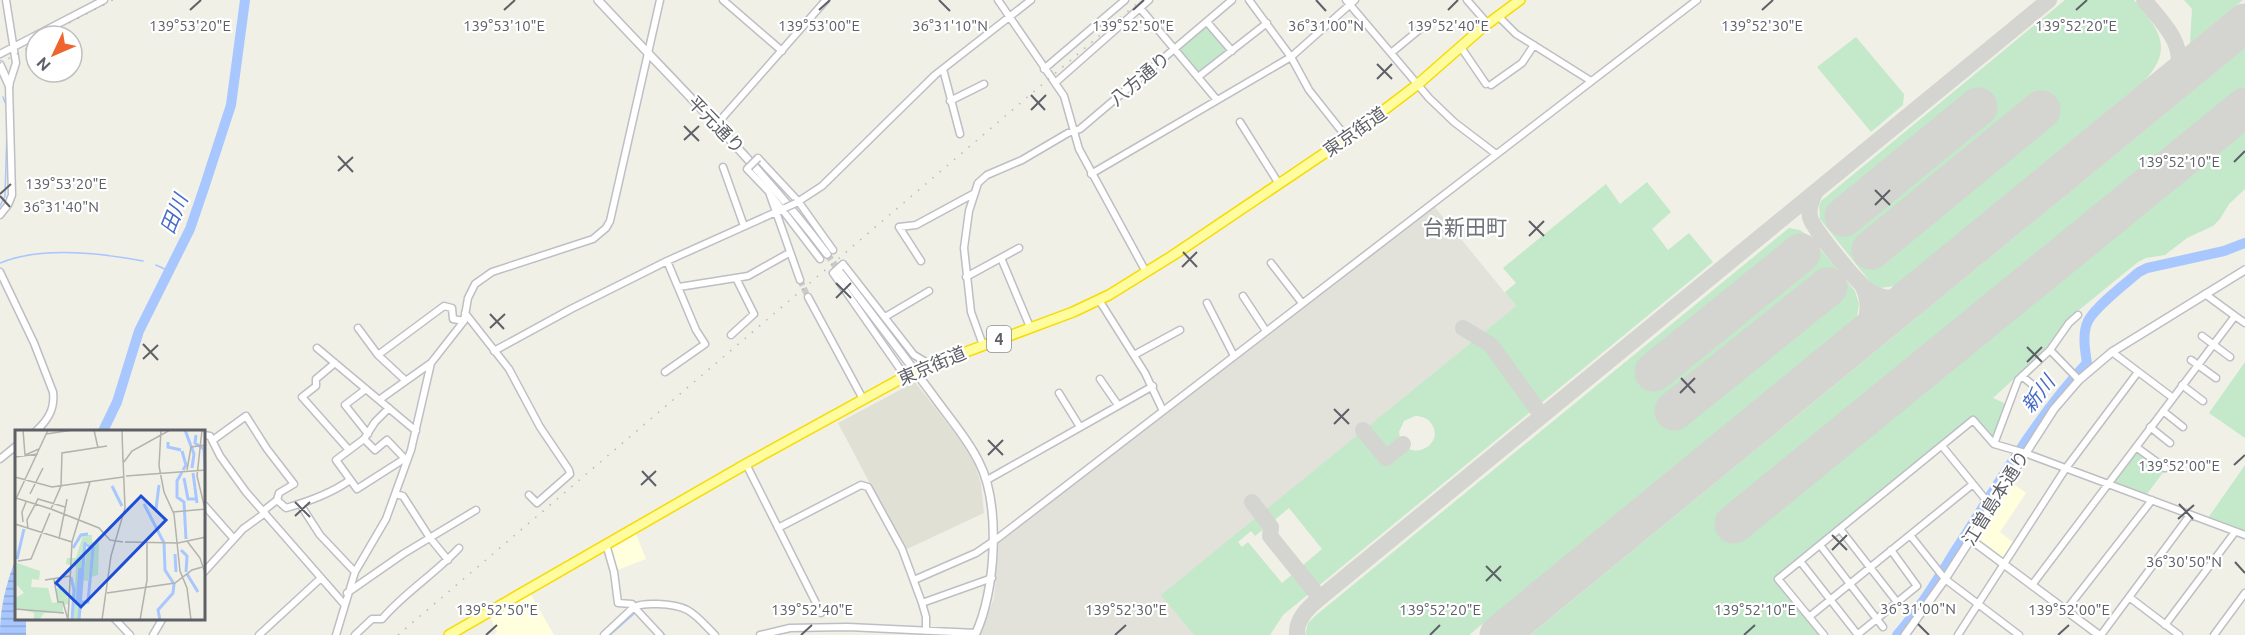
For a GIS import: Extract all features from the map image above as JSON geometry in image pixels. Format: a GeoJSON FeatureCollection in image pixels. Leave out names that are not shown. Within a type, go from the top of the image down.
{"type":"FeatureCollection","features":[{"type":"Feature","properties":{"kind":"highway","name":"東京街道"},"geometry":{"type":"LineString","coordinates":[[449,635],[746,464],[905,376],[1099,300],[1146,272],[1347,138],[1417,84],[1487,23],[1520,0]]}},
{"type":"Feature","properties":{"kind":"street"},"geometry":{"type":"LineString","coordinates":[[0,215],[12,195],[9,85],[16,63],[6,0]]}},
{"type":"Feature","properties":{"kind":"street"},"geometry":{"type":"LineString","coordinates":[[0,54],[104,0]]}},
{"type":"Feature","properties":{"kind":"street","name":"平元通り"},"geometry":{"type":"LineString","coordinates":[[598,0],[785,201],[827,254]]}},
{"type":"Feature","properties":{"kind":"street"},"geometry":{"type":"LineString","coordinates":[[379,400],[431,363],[464,321],[468,298],[475,284],[492,272],[593,239],[606,228],[610,221],[660,0]]}},
{"type":"Feature","properties":{"kind":"street"},"geometry":{"type":"LineString","coordinates":[[723,0],[782,51]]}},
{"type":"Feature","properties":{"kind":"street"},"geometry":{"type":"LineString","coordinates":[[716,125],[826,0]]}},
{"type":"Feature","properties":{"kind":"street"},"geometry":{"type":"LineString","coordinates":[[998,0],[1064,96],[1079,149],[1146,272]]}},
{"type":"Feature","properties":{"kind":"street"},"geometry":{"type":"LineString","coordinates":[[494,351],[667,261],[797,202],[822,186],[943,69],[1031,0]]}},
{"type":"Feature","properties":{"kind":"street"},"geometry":{"type":"LineString","coordinates":[[1044,69],[1125,0]]}},
{"type":"Feature","properties":{"kind":"street"},"geometry":{"type":"LineString","coordinates":[[1055,83],[1149,0]]}},
{"type":"Feature","properties":{"kind":"street","name":"八方通り"},"geometry":{"type":"LineString","coordinates":[[975,193],[978,183],[987,175],[1022,160],[1068,133],[1080,129],[1232,0]]}},
{"type":"Feature","properties":{"kind":"street"},"geometry":{"type":"LineString","coordinates":[[1250,0],[1291,57],[1309,90],[1347,138]]}},
{"type":"Feature","properties":{"kind":"street"},"geometry":{"type":"LineString","coordinates":[[1467,0],[1487,23]]}},
{"type":"Feature","properties":{"kind":"street"},"geometry":{"type":"LineString","coordinates":[[914,580],[976,553],[992,542],[1697,0]]}},
{"type":"Feature","properties":{"kind":"street"},"geometry":{"type":"LineString","coordinates":[[1091,174],[1291,57],[1350,1],[1417,84],[1454,122],[1496,154]]}},
{"type":"Feature","properties":{"kind":"street"},"geometry":{"type":"LineString","coordinates":[[1140,8],[1217,100]]}},
{"type":"Feature","properties":{"kind":"street"},"geometry":{"type":"LineString","coordinates":[[1498,16],[1516,34],[1591,81]]}},
{"type":"Feature","properties":{"kind":"street"},"geometry":{"type":"LineString","coordinates":[[1207,21],[1232,51]]}},
{"type":"Feature","properties":{"kind":"street"},"geometry":{"type":"LineString","coordinates":[[1198,77],[1266,23]]}},
{"type":"Feature","properties":{"kind":"street"},"geometry":{"type":"LineString","coordinates":[[1391,53],[1425,25]]}},
{"type":"Feature","properties":{"kind":"street"},"geometry":{"type":"LineString","coordinates":[[1460,46],[1488,85],[1522,63],[1534,45]]}},
{"type":"Feature","properties":{"kind":"street"},"geometry":{"type":"LineString","coordinates":[[0,65],[9,85]]}},
{"type":"Feature","properties":{"kind":"street"},"geometry":{"type":"LineString","coordinates":[[943,69],[960,134]]}},
{"type":"Feature","properties":{"kind":"street"},"geometry":{"type":"LineString","coordinates":[[950,101],[984,84]]}},
{"type":"Feature","properties":{"kind":"street"},"geometry":{"type":"LineString","coordinates":[[1240,122],[1279,184]]}},
{"type":"Feature","properties":{"kind":"street"},"geometry":{"type":"LineString","coordinates":[[758,158],[797,202],[827,254],[747,169],[758,158]]}},
{"type":"Feature","properties":{"kind":"street"},"geometry":{"type":"LineString","coordinates":[[723,167],[744,226]]}},
{"type":"Feature","properties":{"kind":"street"},"geometry":{"type":"LineString","coordinates":[[769,192],[800,280]]}},
{"type":"Feature","properties":{"kind":"street"},"geometry":{"type":"LineString","coordinates":[[921,261],[899,227],[916,225],[975,193]]}},
{"type":"Feature","properties":{"kind":"street"},"geometry":{"type":"LineString","coordinates":[[975,193],[969,211],[964,248],[971,312],[983,345]]}},
{"type":"Feature","properties":{"kind":"street"},"geometry":{"type":"LineString","coordinates":[[966,277],[1020,248]]}},
{"type":"Feature","properties":{"kind":"street"},"geometry":{"type":"LineString","coordinates":[[678,287],[748,276],[789,253]]}},
{"type":"Feature","properties":{"kind":"street"},"geometry":{"type":"LineString","coordinates":[[1001,258],[1030,327]]}},
{"type":"Feature","properties":{"kind":"street"},"geometry":{"type":"LineString","coordinates":[[665,372],[705,344],[696,330],[667,261]]}},
{"type":"Feature","properties":{"kind":"street"},"geometry":{"type":"LineString","coordinates":[[1271,263],[1302,303]]}},
{"type":"Feature","properties":{"kind":"street"},"geometry":{"type":"LineString","coordinates":[[905,376],[833,273],[843,264],[914,355],[931,365]]}},
{"type":"Feature","properties":{"kind":"street","name":"江曽島本通り"},"geometry":{"type":"LineString","coordinates":[[1905,635],[1945,579],[2054,409],[2079,380],[2112,352],[2245,270]]}},
{"type":"Feature","properties":{"kind":"street"},"geometry":{"type":"LineString","coordinates":[[760,635],[790,628],[848,627],[976,634],[988,600],[992,578],[992,542],[987,480],[971,447],[839,271]]}},
{"type":"Feature","properties":{"kind":"street"},"geometry":{"type":"LineString","coordinates":[[0,272],[34,343],[53,392],[54,399],[50,416],[37,430]]}},
{"type":"Feature","properties":{"kind":"street"},"geometry":{"type":"LineString","coordinates":[[731,335],[754,314],[737,279]]}},
{"type":"Feature","properties":{"kind":"street"},"geometry":{"type":"LineString","coordinates":[[885,317],[929,291]]}},
{"type":"Feature","properties":{"kind":"street"},"geometry":{"type":"LineString","coordinates":[[2205,294],[2245,323]]}},
{"type":"Feature","properties":{"kind":"street"},"geometry":{"type":"LineString","coordinates":[[1243,296],[1266,331]]}},
{"type":"Feature","properties":{"kind":"street"},"geometry":{"type":"LineString","coordinates":[[808,297],[863,399]]}},
{"type":"Feature","properties":{"kind":"street"},"geometry":{"type":"LineString","coordinates":[[1099,300],[1153,386],[1163,411]]}},
{"type":"Feature","properties":{"kind":"street"},"geometry":{"type":"LineString","coordinates":[[1207,303],[1234,356]]}},
{"type":"Feature","properties":{"kind":"street"},"geometry":{"type":"LineString","coordinates":[[378,355],[444,306],[452,308],[453,319],[464,321]]}},
{"type":"Feature","properties":{"kind":"street"},"geometry":{"type":"LineString","coordinates":[[465,312],[509,369],[540,427],[569,470],[570,474],[537,503],[529,495]]}},
{"type":"Feature","properties":{"kind":"street"},"geometry":{"type":"LineString","coordinates":[[1994,444],[2018,380],[2050,350],[2069,323],[2078,315]]}},
{"type":"Feature","properties":{"kind":"street"},"geometry":{"type":"LineString","coordinates":[[2032,585],[2235,316]]}},
{"type":"Feature","properties":{"kind":"street"},"geometry":{"type":"LineString","coordinates":[[358,328],[378,355],[406,381]]}},
{"type":"Feature","properties":{"kind":"street"},"geometry":{"type":"LineString","coordinates":[[1134,355],[1180,330]]}},
{"type":"Feature","properties":{"kind":"street"},"geometry":{"type":"LineString","coordinates":[[2202,336],[2230,357]]}},
{"type":"Feature","properties":{"kind":"street"},"geometry":{"type":"LineString","coordinates":[[317,348],[416,431]]}},
{"type":"Feature","properties":{"kind":"street"},"geometry":{"type":"LineString","coordinates":[[2050,350],[2079,380]]}},
{"type":"Feature","properties":{"kind":"street"},"geometry":{"type":"LineString","coordinates":[[2112,352],[2173,398]]}},
{"type":"Feature","properties":{"kind":"street"},"geometry":{"type":"LineString","coordinates":[[2191,360],[2216,378]]}},
{"type":"Feature","properties":{"kind":"street"},"geometry":{"type":"LineString","coordinates":[[335,363],[316,379],[316,386],[302,397],[349,450]]}},
{"type":"Feature","properties":{"kind":"street"},"geometry":{"type":"LineString","coordinates":[[336,635],[355,572],[386,519],[395,494],[416,431],[431,363]]}},
{"type":"Feature","properties":{"kind":"street"},"geometry":{"type":"LineString","coordinates":[[1958,635],[2066,468],[2138,372]]}},
{"type":"Feature","properties":{"kind":"street"},"geometry":{"type":"LineString","coordinates":[[2022,376],[2041,392],[2036,399]]}},
{"type":"Feature","properties":{"kind":"street"},"geometry":{"type":"LineString","coordinates":[[1100,379],[1118,405]]}},
{"type":"Feature","properties":{"kind":"street"},"geometry":{"type":"LineString","coordinates":[[2182,385],[2203,401]]}},
{"type":"Feature","properties":{"kind":"street"},"geometry":{"type":"LineString","coordinates":[[987,480],[1153,386]]}},
{"type":"Feature","properties":{"kind":"street"},"geometry":{"type":"LineString","coordinates":[[366,389],[345,405],[375,450],[387,440],[406,460]]}},
{"type":"Feature","properties":{"kind":"street"},"geometry":{"type":"LineString","coordinates":[[1059,393],[1080,427]]}},
{"type":"Feature","properties":{"kind":"street"},"geometry":{"type":"LineString","coordinates":[[389,408],[375,422],[366,437],[336,460],[357,489],[406,460]]}},
{"type":"Feature","properties":{"kind":"street"},"geometry":{"type":"LineString","coordinates":[[2163,411],[2183,427]]}},
{"type":"Feature","properties":{"kind":"street"},"geometry":{"type":"LineString","coordinates":[[206,570],[243,529],[278,500],[279,493],[294,484],[267,449],[246,416],[213,440]]}},
{"type":"Feature","properties":{"kind":"street"},"geometry":{"type":"LineString","coordinates":[[1824,635],[1778,579],[1973,420],[1994,444],[2066,468],[2245,536]]}},
{"type":"Feature","properties":{"kind":"street"},"geometry":{"type":"LineString","coordinates":[[2150,428],[2170,443]]}},
{"type":"Feature","properties":{"kind":"street"},"geometry":{"type":"LineString","coordinates":[[206,434],[213,440],[220,456],[246,492],[344,604]]}},
{"type":"Feature","properties":{"kind":"street"},"geometry":{"type":"LineString","coordinates":[[1942,446],[1986,500],[1993,504]]}},
{"type":"Feature","properties":{"kind":"street"},"geometry":{"type":"LineString","coordinates":[[0,459],[15,447]]}},
{"type":"Feature","properties":{"kind":"street"},"geometry":{"type":"LineString","coordinates":[[2136,447],[2165,468]]}},
{"type":"Feature","properties":{"kind":"street"},"geometry":{"type":"LineString","coordinates":[[746,464],[821,613]]}},
{"type":"Feature","properties":{"kind":"street"},"geometry":{"type":"LineString","coordinates":[[278,500],[286,508],[339,488],[350,480]]}},
{"type":"Feature","properties":{"kind":"street"},"geometry":{"type":"LineString","coordinates":[[1809,617],[1973,484]]}},
{"type":"Feature","properties":{"kind":"street"},"geometry":{"type":"LineString","coordinates":[[778,528],[861,485],[868,487],[902,549],[922,603],[926,617],[926,631]]}},
{"type":"Feature","properties":{"kind":"street"},"geometry":{"type":"LineString","coordinates":[[395,494],[404,496],[430,538],[448,560]]}},
{"type":"Feature","properties":{"kind":"street"},"geometry":{"type":"LineString","coordinates":[[2066,610],[2152,500]]}},
{"type":"Feature","properties":{"kind":"street"},"geometry":{"type":"LineString","coordinates":[[300,504],[320,535],[355,572]]}},
{"type":"Feature","properties":{"kind":"street"},"geometry":{"type":"LineString","coordinates":[[206,507],[234,539]]}},
{"type":"Feature","properties":{"kind":"street"},"geometry":{"type":"LineString","coordinates":[[347,594],[476,510]]}},
{"type":"Feature","properties":{"kind":"street"},"geometry":{"type":"LineString","coordinates":[[1970,539],[2100,635],[2190,515]]}},
{"type":"Feature","properties":{"kind":"street"},"geometry":{"type":"LineString","coordinates":[[1840,529],[1898,602]]}},
{"type":"Feature","properties":{"kind":"street"},"geometry":{"type":"LineString","coordinates":[[2165,625],[2235,532]]}},
{"type":"Feature","properties":{"kind":"street"},"geometry":{"type":"LineString","coordinates":[[1910,535],[1945,579],[2019,635]]}},
{"type":"Feature","properties":{"kind":"street"},"geometry":{"type":"LineString","coordinates":[[606,544],[614,572],[618,603],[632,604],[660,635]]}},
{"type":"Feature","properties":{"kind":"street"},"geometry":{"type":"LineString","coordinates":[[1820,545],[1883,627]]}},
{"type":"Feature","properties":{"kind":"street"},"geometry":{"type":"LineString","coordinates":[[355,635],[372,619],[382,618],[459,548]]}},
{"type":"Feature","properties":{"kind":"street"},"geometry":{"type":"LineString","coordinates":[[1800,561],[1857,635],[1917,586],[1891,550]]}},
{"type":"Feature","properties":{"kind":"street"},"geometry":{"type":"LineString","coordinates":[[259,635],[321,578]]}},
{"type":"Feature","properties":{"kind":"street"},"geometry":{"type":"LineString","coordinates":[[922,603],[992,578]]}},
{"type":"Feature","properties":{"kind":"street"},"geometry":{"type":"LineString","coordinates":[[2214,635],[2245,593]]}},
{"type":"Feature","properties":{"kind":"street"},"geometry":{"type":"LineString","coordinates":[[2129,597],[2179,635]]}},
{"type":"Feature","properties":{"kind":"street"},"geometry":{"type":"LineString","coordinates":[[604,635],[634,607],[644,604],[676,604],[688,608],[716,635]]}},
{"type":"Feature","properties":{"kind":"street"},"geometry":{"type":"LineString","coordinates":[[116,620],[130,635]]}},
{"type":"Feature","properties":{"kind":"street"},"geometry":{"type":"LineString","coordinates":[[153,635],[162,620]]}},
{"type":"Feature","properties":{"kind":"shaded area"},"geometry":{"type":"Polygon","coordinates":[[[2065,0],[2134,0],[2150,20],[2160,38],[2159,58],[2154,68],[2145,80],[1895,286],[1880,288],[1871,283],[1820,219],[1821,201],[2065,0]]]}},
{"type":"Feature","properties":{"kind":"shaded area"},"geometry":{"type":"Polygon","coordinates":[[[2184,0],[2243,0],[2190,43],[2192,9],[2184,0]]]}},
{"type":"Feature","properties":{"kind":"shaded area"},"geometry":{"type":"Polygon","coordinates":[[[1208,26],[1227,51],[1200,73],[1180,49],[1208,26]]]}},
{"type":"Feature","properties":{"kind":"shaded area"},"geometry":{"type":"Polygon","coordinates":[[[1856,37],[1904,94],[1903,105],[1871,132],[1817,67],[1856,37]]]}},
{"type":"Feature","properties":{"kind":"shaded area"},"geometry":{"type":"Polygon","coordinates":[[[2245,48],[2245,189],[2229,204],[2213,226],[2187,238],[2165,255],[2146,258],[2138,262],[2068,319],[2042,353],[1993,398],[2006,404],[1992,439],[1971,416],[1944,441],[1774,577],[1820,635],[1530,635],[2245,48]]]}},
{"type":"Feature","properties":{"kind":"shaded area"},"geometry":{"type":"Polygon","coordinates":[[[1647,182],[1671,212],[1652,229],[1668,250],[1689,233],[1713,262],[1283,615],[1270,635],[1194,635],[1161,595],[1516,306],[1505,292],[1516,283],[1503,268],[1606,184],[1620,204],[1647,182]],[[1415,416],[1404,421],[1399,432],[1402,443],[1408,449],[1415,451],[1429,445],[1434,439],[1435,431],[1428,420],[1415,416]],[[1289,508],[1255,536],[1251,531],[1238,542],[1242,547],[1248,542],[1282,583],[1322,549],[1289,508]]]}},
{"type":"Feature","properties":{"kind":"shaded area"},"geometry":{"type":"Polygon","coordinates":[[[1433,205],[1516,306],[1162,595],[1194,635],[980,635],[994,598],[999,540],[1433,205]]]}},
{"type":"Feature","properties":{"kind":"shaded area"},"geometry":{"type":"Polygon","coordinates":[[[1789,228],[1800,230],[1810,237],[1855,291],[1859,304],[1857,317],[1469,635],[1305,635],[1308,623],[1315,616],[1789,228]]]}},
{"type":"Feature","properties":{"kind":"shaded area"},"geometry":{"type":"Polygon","coordinates":[[[2245,362],[2245,438],[2209,413],[2245,362]]]}},
{"type":"Feature","properties":{"kind":"shaded area"},"geometry":{"type":"Polygon","coordinates":[[[915,382],[972,455],[981,484],[984,513],[905,550],[838,423],[915,382]]]}},
{"type":"Feature","properties":{"kind":"shaded area"},"geometry":{"type":"Polygon","coordinates":[[[2137,450],[2165,470],[2147,494],[2115,484],[2114,479],[2137,450]]]}},
{"type":"Feature","properties":{"kind":"shaded area"},"geometry":{"type":"Polygon","coordinates":[[[2245,465],[2245,533],[2208,518],[2245,465]]]}},
{"type":"Feature","properties":{"kind":"shaded area"},"geometry":{"type":"Polygon","coordinates":[[[2011,482],[2026,493],[2000,532],[2014,543],[2003,559],[1975,538],[2011,482]]]}},
{"type":"Feature","properties":{"kind":"shaded area"},"geometry":{"type":"Polygon","coordinates":[[[636,534],[646,559],[617,570],[610,546],[636,534]]]}},
{"type":"Feature","properties":{"kind":"shaded area"},"geometry":{"type":"Polygon","coordinates":[[[530,593],[554,635],[494,635],[497,632],[490,616],[530,593]]]}},
{"type":"Feature","properties":{"kind":"water"},"geometry":{"type":"Polygon","coordinates":[[[15,561],[15,620],[26,620],[26,635],[0,635],[1,615],[15,561]]]}},
{"type":"Feature","properties":{"kind":"waterway","name":"田川"},"geometry":{"type":"LineString","coordinates":[[103,430],[117,402],[139,331],[190,229],[204,188],[231,105],[245,0]]}},
{"type":"Feature","properties":{"kind":"waterway"},"geometry":{"type":"LineString","coordinates":[[3,97],[7,107]]}},
{"type":"Feature","properties":{"kind":"waterway"},"geometry":{"type":"LineString","coordinates":[[0,206],[5,196],[7,130]]}},
{"type":"Feature","properties":{"kind":"waterway","name":"新川"},"geometry":{"type":"LineString","coordinates":[[1897,635],[1928,593],[2034,430],[2068,384],[2087,363],[2085,331],[2088,321],[2097,309],[2139,272],[2147,268],[2224,251],[2245,243]]}},
{"type":"Feature","properties":{"kind":"waterway"},"geometry":{"type":"LineString","coordinates":[[0,263],[34,254],[52,253],[90,254],[143,261]]}},
{"type":"Feature","properties":{"kind":"waterway"},"geometry":{"type":"LineString","coordinates":[[156,265],[169,271]]}},
{"type":"Feature","properties":{"kind":"waterway"},"geometry":{"type":"LineString","coordinates":[[610,635],[636,612]]}},
{"type":"Feature","properties":{"kind":"waterway"},"geometry":{"type":"LineString","coordinates":[[641,612],[665,635]]}},
{"type":"Feature","properties":{"kind":"taxiway"},"geometry":{"type":"LineString","coordinates":[[1297,635],[1302,617],[1315,602],[2049,0]]}},
{"type":"Feature","properties":{"kind":"taxiway"},"geometry":{"type":"LineString","coordinates":[[2144,0],[2166,27],[2176,45],[2179,55],[2177,78]]}},
{"type":"Feature","properties":{"kind":"taxiway"},"geometry":{"type":"LineString","coordinates":[[1816,191],[1810,207],[1810,217],[1813,223],[1828,245],[1865,288],[1880,296],[1911,297]]}},
{"type":"Feature","properties":{"kind":"taxiway"},"geometry":{"type":"LineString","coordinates":[[1855,343],[1863,329],[1867,315],[1868,308],[1863,287]]}},
{"type":"Feature","properties":{"kind":"taxiway"},"geometry":{"type":"LineString","coordinates":[[1463,328],[1491,345],[1542,416]]}},
{"type":"Feature","properties":{"kind":"taxiway"},"geometry":{"type":"LineString","coordinates":[[1363,430],[1386,458],[1403,444]]}},
{"type":"Feature","properties":{"kind":"taxiway"},"geometry":{"type":"LineString","coordinates":[[1252,502],[1271,527],[1270,536],[1320,598]]}},
{"type":"Feature","properties":{"kind":"runway"},"geometry":{"type":"LineString","coordinates":[[1499,635],[2245,23]]}},
{"type":"Feature","properties":{"kind":"runway"},"geometry":{"type":"LineString","coordinates":[[1844,217],[1978,107]]}},
{"type":"Feature","properties":{"kind":"runway"},"geometry":{"type":"LineString","coordinates":[[1734,524],[2245,107]]}},
{"type":"Feature","properties":{"kind":"runway"},"geometry":{"type":"LineString","coordinates":[[1871,250],[2041,110]]}},
{"type":"Feature","properties":{"kind":"runway"},"geometry":{"type":"LineString","coordinates":[[1654,372],[1801,253]]}},
{"type":"Feature","properties":{"kind":"runway"},"geometry":{"type":"LineString","coordinates":[[1674,411],[1828,287]]}},
{"type":"Feature","properties":{"kind":"tunnel"},"geometry":{"type":"LineString","coordinates":[[827,254],[839,271]]}},
{"type":"Feature","properties":{"kind":"tunnel"},"geometry":{"type":"LineString","coordinates":[[800,280],[808,297]]}},
{"type":"Feature","properties":{"kind":"railway"},"geometry":{"type":"LineString","coordinates":[[67,24],[113,0]]}},
{"type":"Feature","properties":{"kind":"railway"},"geometry":{"type":"LineString","coordinates":[[398,635],[1141,0]]}},
{"type":"Feature","properties":{"kind":"railway"},"geometry":{"type":"LineString","coordinates":[[0,63],[24,50]]}},
{"type":"Feature","properties":{"kind":"district","name":"台新田町"},"geometry":{"type":"Point","coordinates":[1465,228]}}]}
